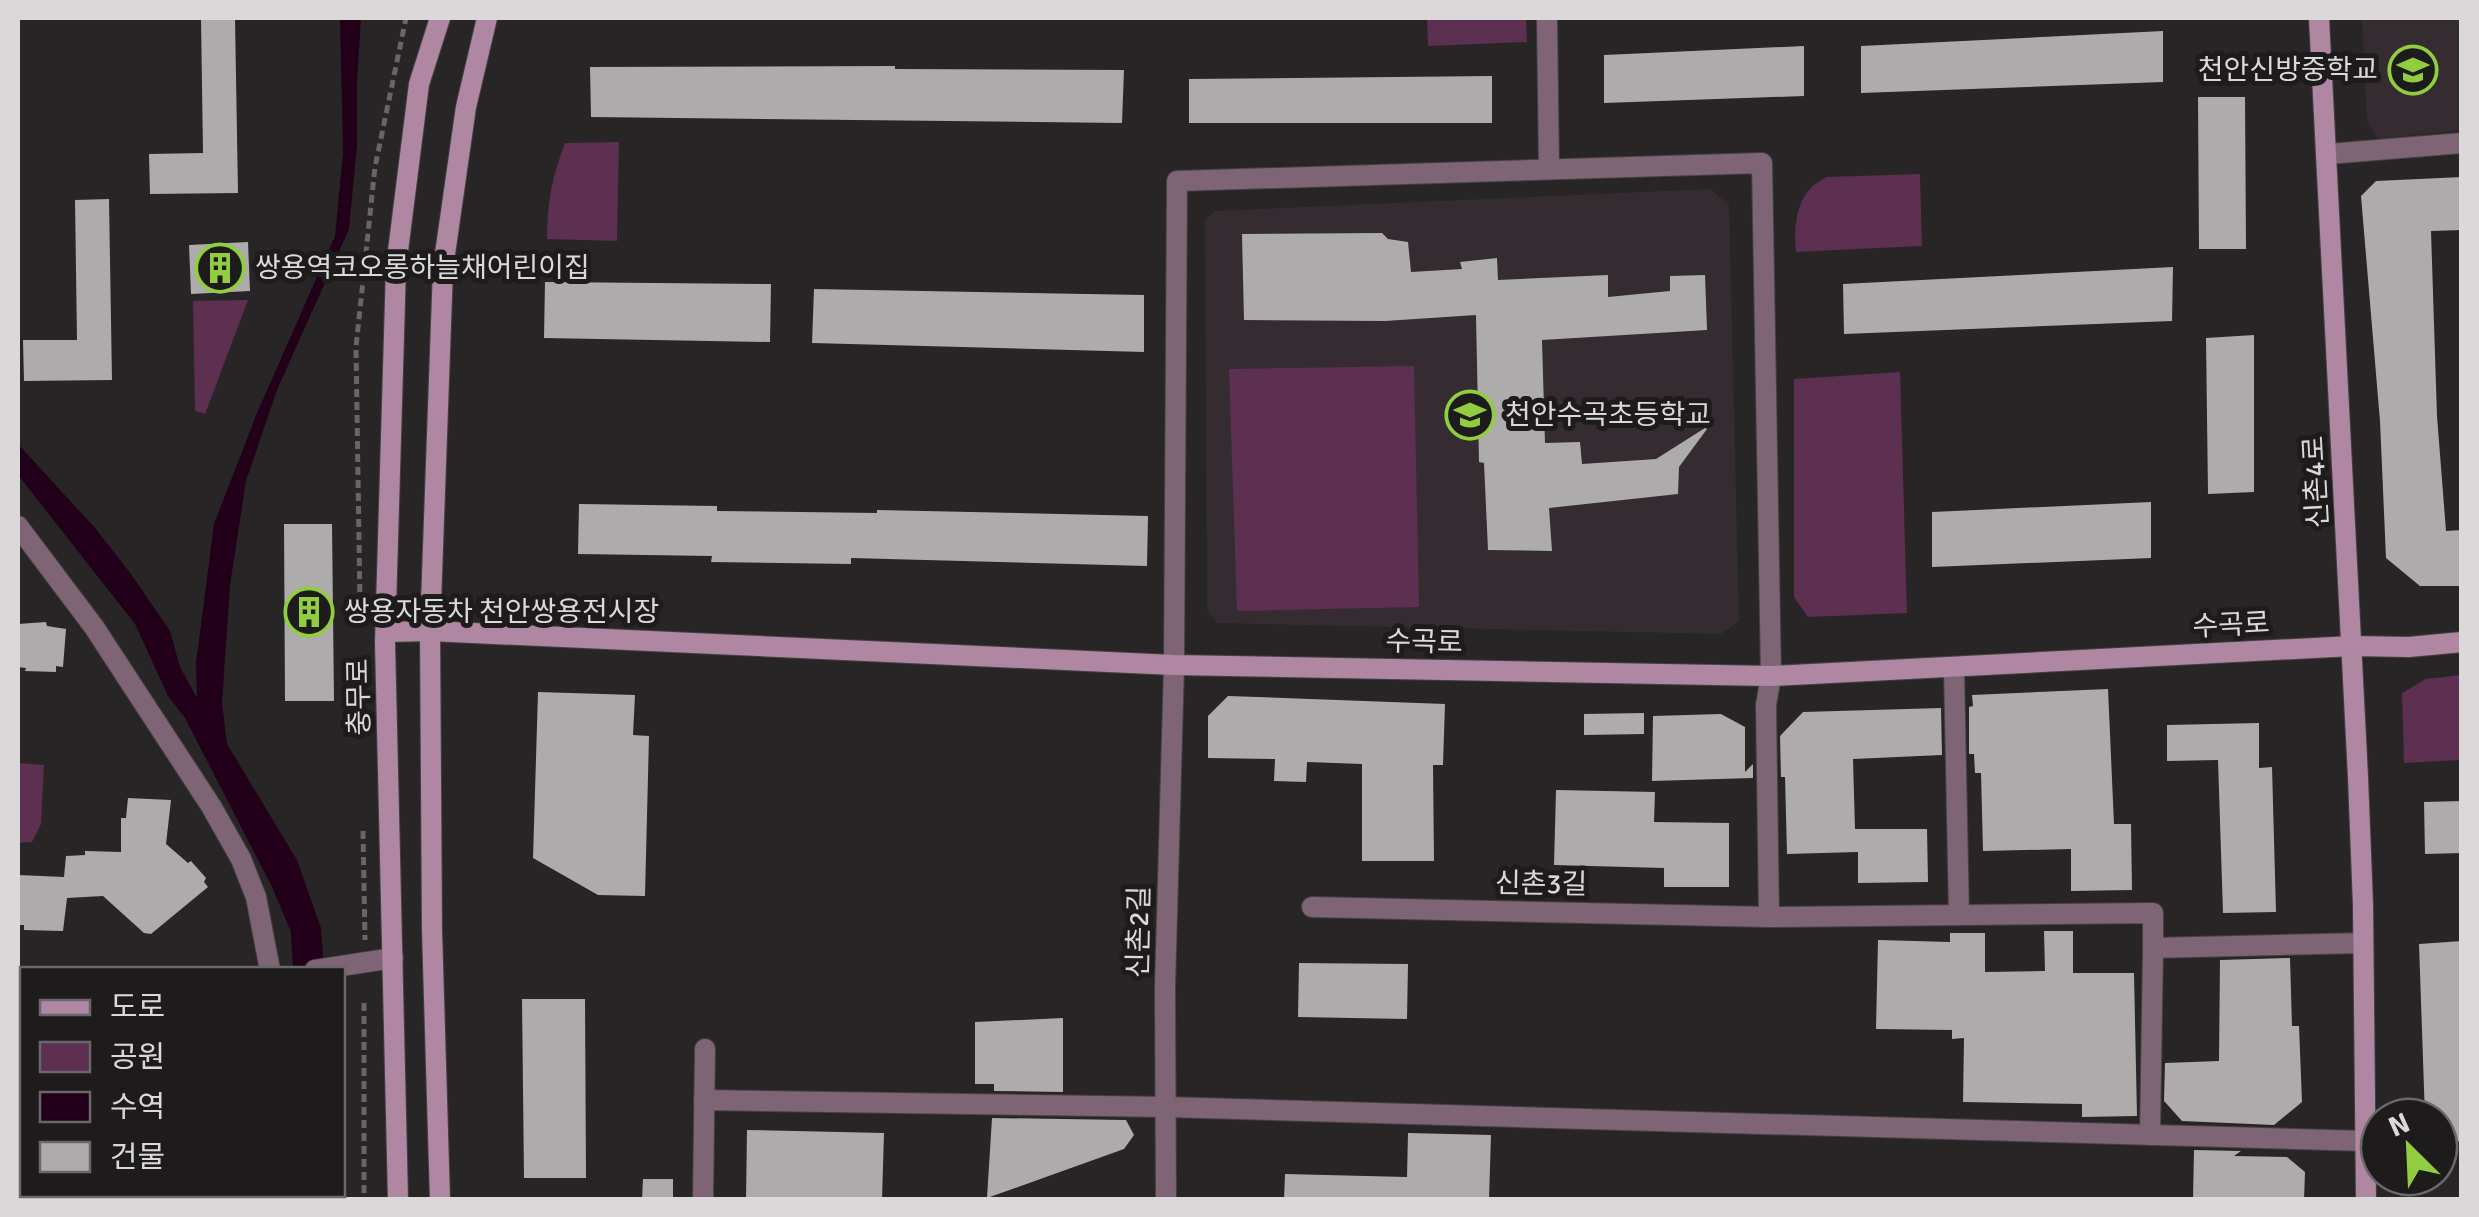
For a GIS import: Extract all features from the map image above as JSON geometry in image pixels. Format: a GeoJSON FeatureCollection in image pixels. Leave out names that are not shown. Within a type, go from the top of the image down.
{"type":"FeatureCollection","features":[{"type":"Feature","properties":{"kind":"street","name":"충무로"},"geometry":{"type":"LineString","coordinates":[[398,1200],[386,632],[396,267],[418,84],[440,18]]}},
{"type":"Feature","properties":{"kind":"street"},"geometry":{"type":"LineString","coordinates":[[440,1200],[432,930],[430,631],[443,268],[466,107],[487,18]]}},
{"type":"Feature","properties":{"kind":"street"},"geometry":{"type":"LineString","coordinates":[[1548,18],[1550,169],[1762,163],[1771,676],[1766,705],[1769,917],[2153,913],[2150,1135]]}},
{"type":"Feature","properties":{"kind":"street","name":"신촌4로"},"geometry":{"type":"LineString","coordinates":[[2319,18],[2352,646],[2365,1097]]}},
{"type":"Feature","properties":{"kind":"street"},"geometry":{"type":"LineString","coordinates":[[2328,154],[2462,143]]}},
{"type":"Feature","properties":{"kind":"street","name":"신촌2길"},"geometry":{"type":"LineString","coordinates":[[1166,1200],[1165,986],[1174,665],[1177,181],[1550,169]]}},
{"type":"Feature","properties":{"kind":"street"},"geometry":{"type":"LineString","coordinates":[[18,526],[94,628],[226,832],[256,897],[269,967]]}},
{"type":"Feature","properties":{"kind":"street","name":"수곡로"},"geometry":{"type":"LineString","coordinates":[[386,632],[1174,665],[1771,676],[2462,642]]}},
{"type":"Feature","properties":{"kind":"street"},"geometry":{"type":"LineString","coordinates":[[1954,668],[1959,915]]}},
{"type":"Feature","properties":{"kind":"street","name":"신촌3길"},"geometry":{"type":"LineString","coordinates":[[1312,907],[1769,917]]}},
{"type":"Feature","properties":{"kind":"street"},"geometry":{"type":"LineString","coordinates":[[2153,948],[2363,943]]}},
{"type":"Feature","properties":{"kind":"street"},"geometry":{"type":"LineString","coordinates":[[329,967],[394,958]]}},
{"type":"Feature","properties":{"kind":"street"},"geometry":{"type":"LineString","coordinates":[[703,1200],[704,1049]]}},
{"type":"Feature","properties":{"kind":"street"},"geometry":{"type":"LineString","coordinates":[[704,1100],[1166,1107],[2359,1141]]}},
{"type":"Feature","properties":{"kind":"path"},"geometry":{"type":"LineString","coordinates":[[364,1003],[364,1200]]}},
{"type":"Feature","properties":{"kind":"shaded area","name":"천안신방중학교"},"geometry":{"type":"Polygon","coordinates":[[[2362,18],[2461,18],[2461,130],[2378,139],[2367,122],[2362,18]]]}},
{"type":"Feature","properties":{"kind":"shaded area","name":"천안수곡초등학교"},"geometry":{"type":"Polygon","coordinates":[[[1711,189],[1729,205],[1739,621],[1721,634],[1217,623],[1207,610],[1205,219],[1215,211],[1711,189]]]}},
{"type":"Feature","properties":{"kind":"green space"},"geometry":{"type":"Polygon","coordinates":[[[1427,18],[1526,18],[1527,42],[1428,46],[1427,18]]]}},
{"type":"Feature","properties":{"kind":"green space"},"geometry":{"type":"Polygon","coordinates":[[[619,142],[617,241],[547,239],[551,190],[565,143],[619,142]]]}},
{"type":"Feature","properties":{"kind":"green space"},"geometry":{"type":"Polygon","coordinates":[[[1920,174],[1922,246],[1796,252],[1799,208],[1817,183],[1827,177],[1920,174]]]}},
{"type":"Feature","properties":{"kind":"green space"},"geometry":{"type":"Polygon","coordinates":[[[248,300],[205,414],[195,411],[193,301],[248,300]]]}},
{"type":"Feature","properties":{"kind":"green space"},"geometry":{"type":"Polygon","coordinates":[[[1414,366],[1419,607],[1237,611],[1229,369],[1414,366]]]}},
{"type":"Feature","properties":{"kind":"green space"},"geometry":{"type":"Polygon","coordinates":[[[1900,372],[1907,613],[1808,617],[1794,597],[1794,379],[1900,372]]]}},
{"type":"Feature","properties":{"kind":"green space"},"geometry":{"type":"Polygon","coordinates":[[[2461,675],[2461,760],[2404,763],[2402,693],[2426,679],[2461,675]]]}},
{"type":"Feature","properties":{"kind":"green space"},"geometry":{"type":"Polygon","coordinates":[[[18,763],[44,765],[41,824],[32,842],[18,843],[18,763]]]}},
{"type":"Feature","properties":{"kind":"water"},"geometry":{"type":"Polygon","coordinates":[[[340,18],[361,18],[357,145],[349,229],[277,390],[246,481],[230,585],[222,703],[227,744],[297,860],[321,928],[324,967],[293,967],[291,932],[273,889],[185,718],[168,696],[135,624],[18,475],[18,444],[95,528],[131,574],[170,631],[180,667],[197,698],[196,663],[214,524],[257,413],[335,236],[343,153],[340,18]]]}},
{"type":"Feature","properties":{"kind":"building"},"geometry":{"type":"Polygon","coordinates":[[[201,18],[235,18],[238,193],[150,194],[149,154],[203,153],[201,18]]]}},
{"type":"Feature","properties":{"kind":"building"},"geometry":{"type":"Polygon","coordinates":[[[2163,31],[2163,82],[1861,93],[1861,46],[2163,31]]]}},
{"type":"Feature","properties":{"kind":"building"},"geometry":{"type":"Polygon","coordinates":[[[1804,46],[1804,96],[1604,103],[1604,55],[1804,46]]]}},
{"type":"Feature","properties":{"kind":"building"},"geometry":{"type":"Polygon","coordinates":[[[590,67],[1124,70],[1122,123],[591,117],[590,67]]]}},
{"type":"Feature","properties":{"kind":"building"},"geometry":{"type":"Polygon","coordinates":[[[1492,76],[1492,123],[1189,123],[1189,79],[1492,76]]]}},
{"type":"Feature","properties":{"kind":"building"},"geometry":{"type":"Polygon","coordinates":[[[2198,97],[2245,97],[2246,249],[2199,249],[2198,97]]]}},
{"type":"Feature","properties":{"kind":"building"},"geometry":{"type":"Polygon","coordinates":[[[2462,177],[2462,230],[2431,231],[2437,416],[2446,531],[2462,530],[2462,586],[2420,586],[2386,558],[2380,421],[2361,196],[2376,181],[2462,177]]]}},
{"type":"Feature","properties":{"kind":"building"},"geometry":{"type":"Polygon","coordinates":[[[109,199],[112,380],[24,381],[23,340],[77,340],[75,200],[109,199]]]}},
{"type":"Feature","properties":{"kind":"building"},"geometry":{"type":"Polygon","coordinates":[[[1382,233],[1388,239],[1408,242],[1411,272],[1462,269],[1460,262],[1497,258],[1498,280],[1608,275],[1608,297],[1670,291],[1670,276],[1705,275],[1707,330],[1542,340],[1545,443],[1580,442],[1582,464],[1656,459],[1705,428],[1679,467],[1678,494],[1549,508],[1552,551],[1488,550],[1484,463],[1479,462],[1476,315],[1385,321],[1244,320],[1242,234],[1382,233]]]}},
{"type":"Feature","properties":{"kind":"building","name":"쌍용역코오롱하늘채어린이집"},"geometry":{"type":"Polygon","coordinates":[[[248,242],[250,291],[191,294],[189,245],[248,242]]]}},
{"type":"Feature","properties":{"kind":"building"},"geometry":{"type":"Polygon","coordinates":[[[2173,267],[2172,321],[1844,334],[1843,284],[2173,267]]]}},
{"type":"Feature","properties":{"kind":"building"},"geometry":{"type":"Polygon","coordinates":[[[545,282],[771,284],[770,342],[544,338],[545,282]]]}},
{"type":"Feature","properties":{"kind":"building"},"geometry":{"type":"Polygon","coordinates":[[[814,289],[1144,295],[1144,352],[812,343],[814,289]]]}},
{"type":"Feature","properties":{"kind":"building"},"geometry":{"type":"Polygon","coordinates":[[[2254,335],[2254,492],[2208,494],[2206,338],[2254,335]]]}},
{"type":"Feature","properties":{"kind":"building"},"geometry":{"type":"Polygon","coordinates":[[[2151,502],[2151,558],[1932,567],[1932,512],[2151,502]]]}},
{"type":"Feature","properties":{"kind":"building"},"geometry":{"type":"Polygon","coordinates":[[[579,504],[717,506],[717,511],[1148,516],[1147,566],[851,558],[851,564],[711,562],[712,556],[578,554],[579,504]]]}},
{"type":"Feature","properties":{"kind":"building","name":"쌍용자동차 천안쌍용전시장"},"geometry":{"type":"Polygon","coordinates":[[[284,524],[332,524],[334,701],[285,701],[284,524]]]}},
{"type":"Feature","properties":{"kind":"building"},"geometry":{"type":"Polygon","coordinates":[[[46,622],[47,626],[66,629],[63,667],[56,666],[56,672],[25,671],[26,668],[18,667],[18,624],[46,622]]]}},
{"type":"Feature","properties":{"kind":"building"},"geometry":{"type":"Polygon","coordinates":[[[2108,689],[2114,824],[2131,824],[2132,890],[2071,891],[2071,849],[1983,851],[1981,773],[1975,773],[1974,754],[1969,754],[1969,707],[1973,706],[1972,695],[2108,689]]]}},
{"type":"Feature","properties":{"kind":"building"},"geometry":{"type":"Polygon","coordinates":[[[538,692],[635,695],[633,735],[649,736],[645,896],[598,895],[533,858],[538,692]]]}},
{"type":"Feature","properties":{"kind":"building"},"geometry":{"type":"Polygon","coordinates":[[[1228,696],[1445,704],[1443,765],[1433,765],[1434,861],[1362,861],[1362,764],[1307,762],[1306,782],[1274,781],[1275,759],[1208,758],[1208,716],[1228,696]]]}},
{"type":"Feature","properties":{"kind":"building"},"geometry":{"type":"Polygon","coordinates":[[[1941,708],[1942,755],[1853,759],[1855,829],[1927,829],[1928,882],[1858,883],[1858,852],[1787,854],[1780,736],[1803,712],[1941,708]]]}},
{"type":"Feature","properties":{"kind":"building"},"geometry":{"type":"Polygon","coordinates":[[[1644,713],[1644,734],[1584,735],[1584,714],[1644,713]]]}},
{"type":"Feature","properties":{"kind":"building"},"geometry":{"type":"Polygon","coordinates":[[[1721,714],[1745,727],[1745,772],[1753,764],[1753,778],[1652,781],[1653,716],[1721,714]]]}},
{"type":"Feature","properties":{"kind":"building"},"geometry":{"type":"Polygon","coordinates":[[[2259,723],[2259,768],[2272,767],[2276,912],[2223,913],[2218,760],[2167,761],[2167,725],[2259,723]]]}},
{"type":"Feature","properties":{"kind":"building"},"geometry":{"type":"Polygon","coordinates":[[[1556,790],[1655,792],[1654,822],[1729,823],[1729,887],[1664,887],[1664,868],[1554,865],[1556,790]]]}},
{"type":"Feature","properties":{"kind":"building"},"geometry":{"type":"Polygon","coordinates":[[[128,798],[171,800],[166,844],[188,863],[191,861],[206,878],[208,887],[151,934],[144,933],[103,896],[67,898],[63,931],[24,930],[24,925],[18,925],[18,875],[64,877],[66,856],[85,855],[85,851],[121,852],[121,818],[126,818],[128,798]]]}},
{"type":"Feature","properties":{"kind":"building"},"geometry":{"type":"Polygon","coordinates":[[[2462,801],[2462,853],[2425,854],[2424,802],[2462,801]]]}},
{"type":"Feature","properties":{"kind":"building"},"geometry":{"type":"Polygon","coordinates":[[[2044,931],[2073,931],[2073,973],[2134,973],[2137,1116],[2082,1117],[2082,1104],[1963,1102],[1964,1038],[1952,1039],[1952,1030],[1876,1029],[1878,940],[1950,942],[1950,933],[1985,933],[1985,972],[2045,971],[2044,931]]]}},
{"type":"Feature","properties":{"kind":"building"},"geometry":{"type":"Polygon","coordinates":[[[2462,941],[2462,1141],[2459,1142],[2459,1097],[2424,1097],[2419,944],[2462,941]]]}},
{"type":"Feature","properties":{"kind":"building"},"geometry":{"type":"Polygon","coordinates":[[[2290,958],[2292,1026],[2299,1026],[2302,1102],[2274,1125],[2182,1121],[2164,1101],[2165,1063],[2219,1061],[2220,960],[2290,958]]]}},
{"type":"Feature","properties":{"kind":"building"},"geometry":{"type":"Polygon","coordinates":[[[1299,963],[1408,964],[1407,1019],[1298,1017],[1299,963]]]}},
{"type":"Feature","properties":{"kind":"building"},"geometry":{"type":"Polygon","coordinates":[[[522,999],[585,999],[586,1178],[524,1178],[522,999]]]}},
{"type":"Feature","properties":{"kind":"building"},"geometry":{"type":"Polygon","coordinates":[[[1063,1018],[1063,1092],[994,1091],[994,1084],[975,1084],[975,1022],[1063,1018]]]}},
{"type":"Feature","properties":{"kind":"building"},"geometry":{"type":"Polygon","coordinates":[[[992,1118],[1126,1120],[1134,1135],[1124,1149],[987,1198],[992,1118]]]}},
{"type":"Feature","properties":{"kind":"building"},"geometry":{"type":"Polygon","coordinates":[[[747,1130],[884,1133],[882,1200],[746,1200],[747,1130]]]}},
{"type":"Feature","properties":{"kind":"building"},"geometry":{"type":"Polygon","coordinates":[[[1408,1133],[1491,1135],[1489,1200],[1284,1200],[1285,1174],[1407,1177],[1408,1133]]]}},
{"type":"Feature","properties":{"kind":"building"},"geometry":{"type":"Polygon","coordinates":[[[2194,1150],[2287,1157],[2305,1172],[2304,1200],[2193,1200],[2194,1150]]]}},
{"type":"Feature","properties":{"kind":"building"},"geometry":{"type":"Polygon","coordinates":[[[643,1179],[673,1179],[673,1200],[642,1200],[643,1179]]]}},
{"type":"Feature","properties":{"kind":"place","name":"천안신방중학교"},"geometry":{"type":"Point","coordinates":[2413,70]}},
{"type":"Feature","properties":{"kind":"place","name":"쌍용역코오롱하늘채어린이집"},"geometry":{"type":"Point","coordinates":[220,268]}},
{"type":"Feature","properties":{"kind":"place","name":"천안수곡초등학교"},"geometry":{"type":"Point","coordinates":[1470,415]}},
{"type":"Feature","properties":{"kind":"place","name":"쌍용자동차 천안쌍용전시장"},"geometry":{"type":"Point","coordinates":[309,612]}}]}
